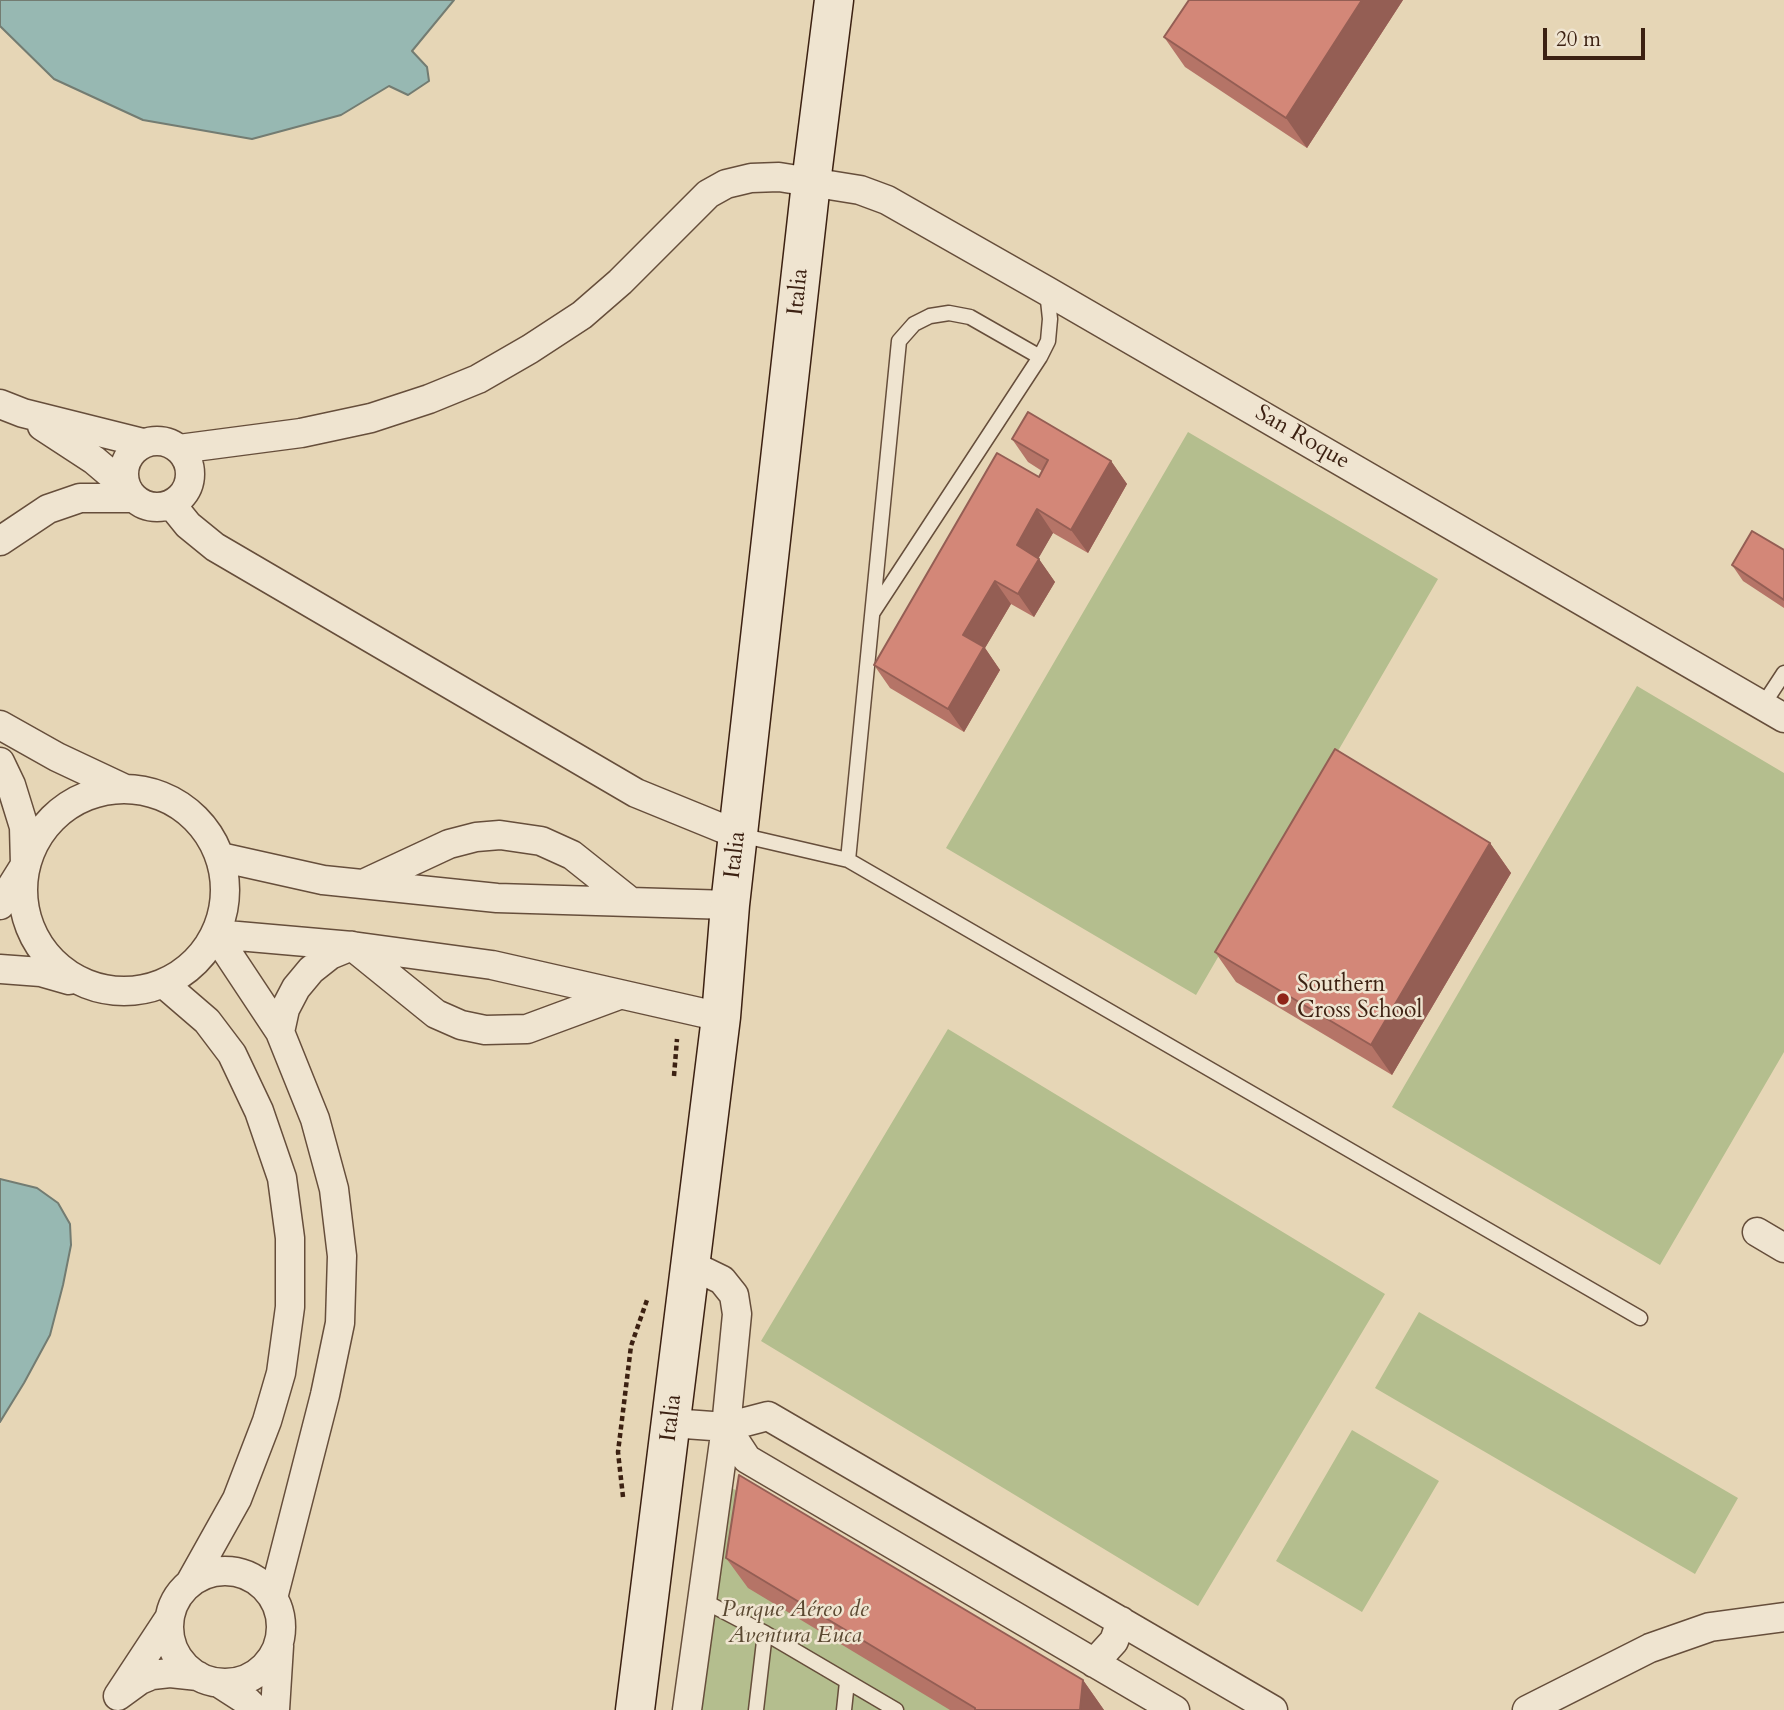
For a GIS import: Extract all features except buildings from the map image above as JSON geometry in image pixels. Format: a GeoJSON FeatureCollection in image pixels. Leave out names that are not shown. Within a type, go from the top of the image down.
{"type":"FeatureCollection","features":[{"type":"Feature","properties":{"kind":"street","name":"Italia"},"geometry":{"type":"LineString","coordinates":[[635,1710],[721,1017],[730,905],[834,0]]}},
{"type":"Feature","properties":{"kind":"street","name":"San Roque"},"geometry":{"type":"LineString","coordinates":[[179,449],[301,433],[359,421],[429,399],[478,379],[582,315],[621,282],[708,194],[726,184],[751,178],[779,177],[860,190],[887,200],[1047,290],[1773,711]]}},
{"type":"Feature","properties":{"kind":"street"},"geometry":{"type":"LineString","coordinates":[[11,408],[143,443],[162,440],[179,449],[186,458],[190,468],[187,489],[171,504],[152,506],[130,493],[94,460],[11,408]]}},
{"type":"Feature","properties":{"kind":"street"},"geometry":{"type":"LineString","coordinates":[[130,493],[124,478],[124,467],[128,457],[143,443]]}},
{"type":"Feature","properties":{"kind":"street"},"geometry":{"type":"LineString","coordinates":[[0,541],[48,509],[80,498],[130,493]]}},
{"type":"Feature","properties":{"kind":"street"},"geometry":{"type":"LineString","coordinates":[[171,504],[188,525],[215,547],[636,793],[739,835]]}},
{"type":"Feature","properties":{"kind":"street"},"geometry":{"type":"LineString","coordinates":[[0,725],[57,757],[123,788]]}},
{"type":"Feature","properties":{"kind":"street"},"geometry":{"type":"LineString","coordinates":[[0,762],[11,785],[24,827],[25,865],[22,895],[28,926],[43,953],[65,973],[93,987]]}},
{"type":"Feature","properties":{"kind":"street"},"geometry":{"type":"LineString","coordinates":[[0,905],[25,865],[38,834],[60,810],[90,793],[123,788],[154,792],[182,807],[205,829],[220,857],[225,883],[223,909],[215,934],[202,955],[185,971],[164,984],[140,990],[117,991],[41,972],[0,969]]}},
{"type":"Feature","properties":{"kind":"street"},"geometry":{"type":"LineString","coordinates":[[363,884],[450,844],[476,836],[500,835],[541,841],[572,855],[631,902]]}},
{"type":"Feature","properties":{"kind":"street"},"geometry":{"type":"LineString","coordinates":[[220,857],[323,880],[497,898],[730,905]]}},
{"type":"Feature","properties":{"kind":"street"},"geometry":{"type":"LineString","coordinates":[[215,934],[352,946],[492,965],[721,1017]]}},
{"type":"Feature","properties":{"kind":"street"},"geometry":{"type":"LineString","coordinates":[[215,934],[280,1032],[315,1118],[334,1189],[342,1255],[340,1323],[325,1395],[273,1598]]}},
{"type":"Feature","properties":{"kind":"street"},"geometry":{"type":"LineString","coordinates":[[352,946],[436,1014],[461,1025],[485,1030],[527,1029],[619,995]]}},
{"type":"Feature","properties":{"kind":"street"},"geometry":{"type":"LineString","coordinates":[[280,1032],[285,1009],[296,988],[311,970],[330,955],[352,946]]}},
{"type":"Feature","properties":{"kind":"street"},"geometry":{"type":"LineString","coordinates":[[164,984],[208,1021],[232,1054],[259,1111],[282,1178],[290,1238],[290,1307],[281,1373],[271,1409],[237,1499],[190,1583],[174,1604],[170,1617],[169,1635],[174,1651],[184,1666],[247,1701],[256,1710]]}},
{"type":"Feature","properties":{"kind":"street"},"geometry":{"type":"LineString","coordinates":[[1757,1232],[1784,1248]]}},
{"type":"Feature","properties":{"kind":"street"},"geometry":{"type":"LineString","coordinates":[[687,1710],[726,1427],[737,1314],[734,1294],[722,1280],[690,1264]]}},
{"type":"Feature","properties":{"kind":"street"},"geometry":{"type":"LineString","coordinates":[[671,1423],[726,1427],[768,1416],[1273,1710]]}},
{"type":"Feature","properties":{"kind":"street"},"geometry":{"type":"LineString","coordinates":[[726,1427],[747,1459],[1175,1710]]}},
{"type":"Feature","properties":{"kind":"street"},"geometry":{"type":"LineString","coordinates":[[190,1583],[207,1574],[226,1571],[244,1575],[261,1584],[273,1598],[279,1612],[275,1710]]}},
{"type":"Feature","properties":{"kind":"street"},"geometry":{"type":"LineString","coordinates":[[112,1703],[170,1617]]}},
{"type":"Feature","properties":{"kind":"street"},"geometry":{"type":"LineString","coordinates":[[1527,1710],[1650,1648],[1710,1627],[1784,1617]]}},
{"type":"Feature","properties":{"kind":"street"},"geometry":{"type":"LineString","coordinates":[[1094,1663],[1114,1641],[1121,1621]]}},
{"type":"Feature","properties":{"kind":"street"},"geometry":{"type":"LineString","coordinates":[[112,1703],[140,1680],[152,1675],[170,1673],[209,1680],[243,1680],[263,1669],[279,1642]]}},
{"type":"Feature","properties":{"kind":"lane"},"geometry":{"type":"LineString","coordinates":[[873,612],[1040,356],[1048,341],[1050,319],[1047,290]]}},
{"type":"Feature","properties":{"kind":"lane"},"geometry":{"type":"LineString","coordinates":[[848,860],[899,341],[914,324],[930,316],[949,313],[970,317],[1040,356]]}},
{"type":"Feature","properties":{"kind":"lane"},"geometry":{"type":"LineString","coordinates":[[1773,711],[1784,673]]}},
{"type":"Feature","properties":{"kind":"lane"},"geometry":{"type":"LineString","coordinates":[[739,835],[848,860],[1640,1318]]}},
{"type":"Feature","properties":{"kind":"lane"},"geometry":{"type":"LineString","coordinates":[[702,1600],[765,1633],[896,1710]]}},
{"type":"Feature","properties":{"kind":"lane"},"geometry":{"type":"LineString","coordinates":[[756,1710],[765,1633]]}},
{"type":"Feature","properties":{"kind":"lane"},"geometry":{"type":"LineString","coordinates":[[844,1710],[847,1682]]}},
{"type":"Feature","properties":{"kind":"green space"},"geometry":{"type":"Polygon","coordinates":[[[1188,432],[1438,579],[1196,995],[946,848],[1188,432]]]}},
{"type":"Feature","properties":{"kind":"green space"},"geometry":{"type":"Polygon","coordinates":[[[1637,686],[1784,773],[1784,1052],[1660,1265],[1392,1107],[1637,686]]]}},
{"type":"Feature","properties":{"kind":"green space"},"geometry":{"type":"Polygon","coordinates":[[[948,1029],[1385,1294],[1198,1606],[761,1341],[948,1029]]]}},
{"type":"Feature","properties":{"kind":"green space"},"geometry":{"type":"Polygon","coordinates":[[[1419,1312],[1738,1498],[1695,1574],[1375,1388],[1419,1312]]]}},
{"type":"Feature","properties":{"kind":"green space"},"geometry":{"type":"Polygon","coordinates":[[[1352,1430],[1439,1481],[1362,1612],[1276,1561],[1352,1430]]]}},
{"type":"Feature","properties":{"kind":"green space","name":"Parque Aéreo de Aventura Euca"},"geometry":{"type":"Polygon","coordinates":[[[727,1485],[1104,1710],[698,1710],[727,1485]]]}},
{"type":"Feature","properties":{"kind":"water"},"geometry":{"type":"Polygon","coordinates":[[[0,0],[454,0],[412,51],[427,67],[429,81],[408,95],[389,86],[341,115],[252,139],[143,120],[54,79],[0,26],[0,0]]]}},
{"type":"Feature","properties":{"kind":"water"},"geometry":{"type":"Polygon","coordinates":[[[0,1179],[37,1188],[58,1203],[70,1224],[71,1245],[50,1335],[0,1422],[0,1179]]]}},
{"type":"Feature","properties":{"kind":"place","name":"Southern Cross School"},"geometry":{"type":"Point","coordinates":[1283,999]}}]}
